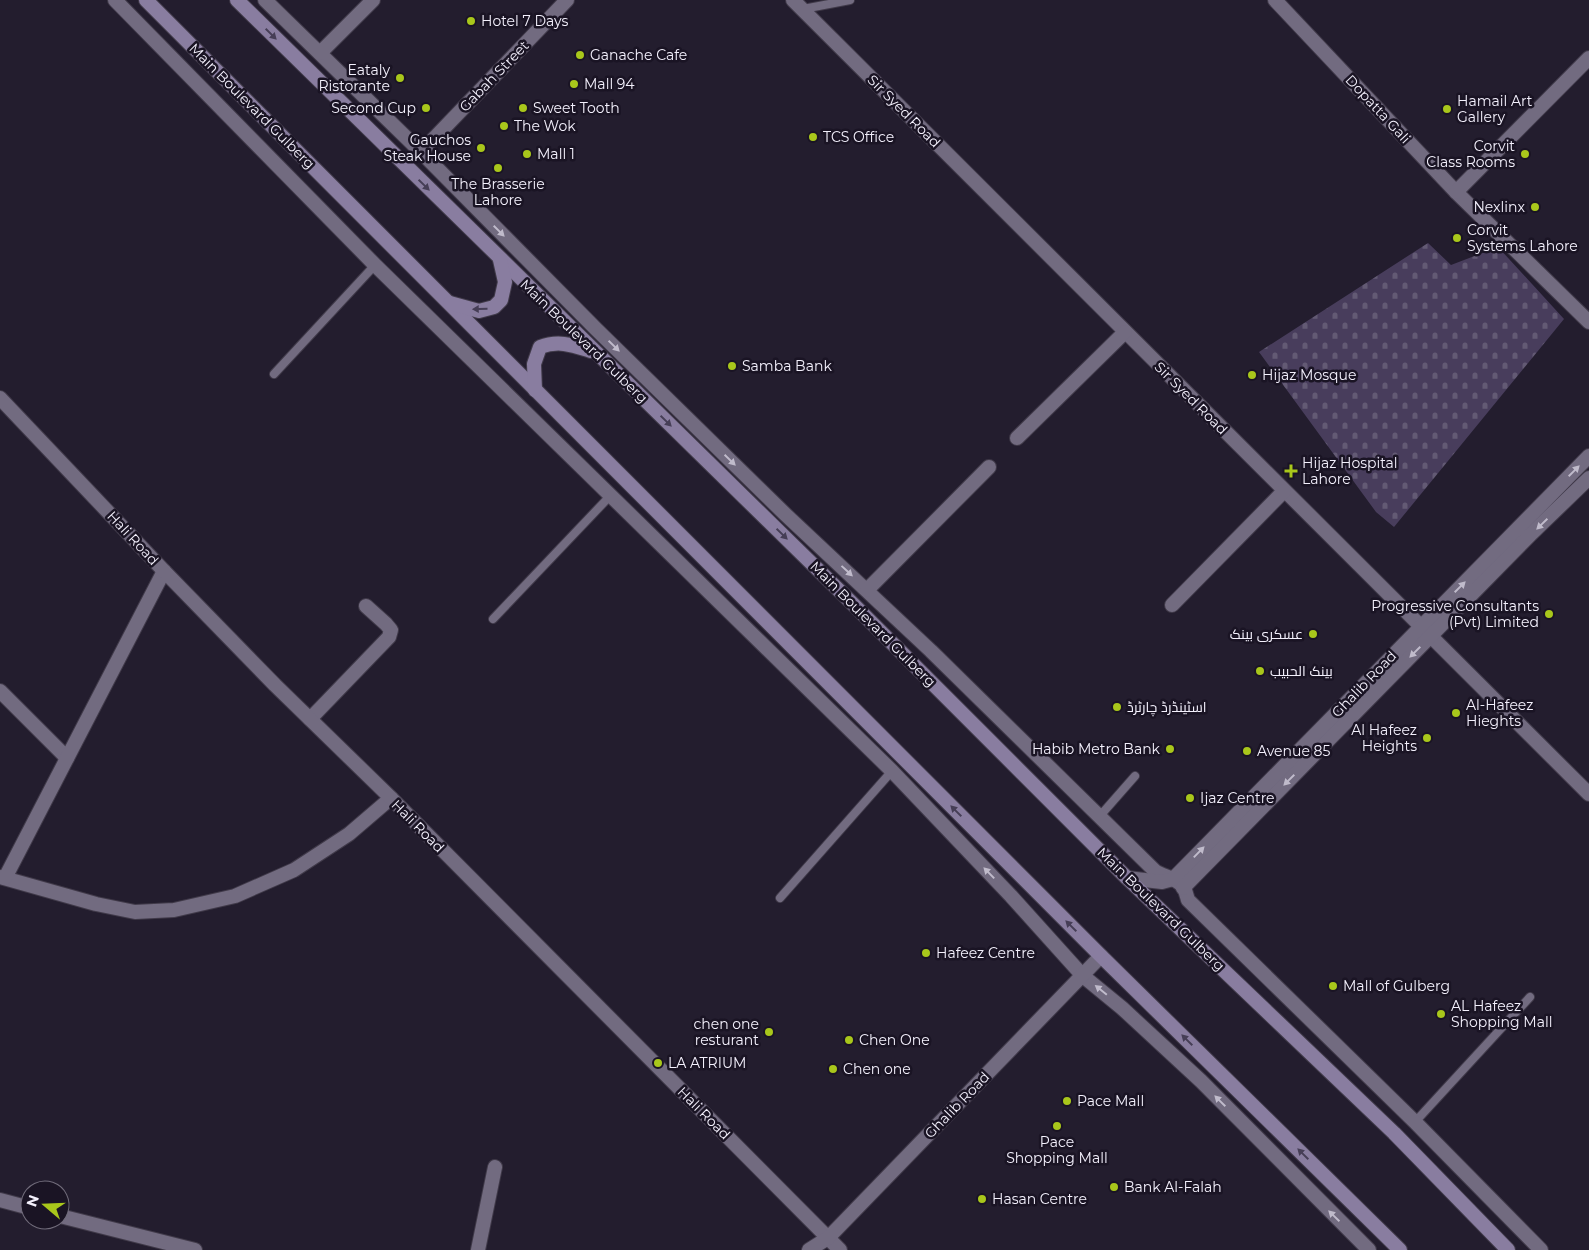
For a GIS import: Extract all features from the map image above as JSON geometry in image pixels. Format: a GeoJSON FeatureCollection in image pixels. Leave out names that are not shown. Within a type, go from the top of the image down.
{"type":"FeatureCollection","features":[{"type":"Feature","properties":{"kind":"main road","name":"Main Boulevard Gulberg"},"geometry":{"type":"LineString","coordinates":[[146,0],[1101,956],[1400,1250]]}},
{"type":"Feature","properties":{"kind":"main road","name":"Main Boulevard Gulberg"},"geometry":{"type":"LineString","coordinates":[[237,0],[853,604],[1127,878],[1394,1133],[1508,1250]]}},
{"type":"Feature","properties":{"kind":"main road"},"geometry":{"type":"LineString","coordinates":[[448,303],[479,311],[494,307],[501,300],[505,282],[500,259]]}},
{"type":"Feature","properties":{"kind":"main road"},"geometry":{"type":"LineString","coordinates":[[535,390],[534,364],[540,347],[553,342],[573,345],[596,352]]}},
{"type":"Feature","properties":{"kind":"street"},"geometry":{"type":"LineString","coordinates":[[115,0],[375,265],[892,771],[1011,896],[1082,976],[1122,1008],[1201,1081],[1369,1250]]}},
{"type":"Feature","properties":{"kind":"street"},"geometry":{"type":"LineString","coordinates":[[265,0],[421,152],[596,329],[786,515],[931,651],[1154,872],[1178,883],[1188,900],[1415,1122],[1541,1250]]}},
{"type":"Feature","properties":{"kind":"street"},"geometry":{"type":"LineString","coordinates":[[320,54],[373,0]]}},
{"type":"Feature","properties":{"kind":"street","name":"Gabah Street"},"geometry":{"type":"LineString","coordinates":[[421,152],[567,0]]}},
{"type":"Feature","properties":{"kind":"street","name":"Dopatta Gali"},"geometry":{"type":"LineString","coordinates":[[1274,0],[1456,192],[1589,322]]}},
{"type":"Feature","properties":{"kind":"street","name":"Sir Syed Road"},"geometry":{"type":"LineString","coordinates":[[798,5],[1589,794]]}},
{"type":"Feature","properties":{"kind":"street"},"geometry":{"type":"LineString","coordinates":[[1456,192],[1589,58]]}},
{"type":"Feature","properties":{"kind":"street"},"geometry":{"type":"LineString","coordinates":[[1017,438],[1125,332]]}},
{"type":"Feature","properties":{"kind":"street","name":"Hali Road"},"geometry":{"type":"LineString","coordinates":[[0,398],[164,571],[840,1250]]}},
{"type":"Feature","properties":{"kind":"street","name":"Ghalib Road"},"geometry":{"type":"LineString","coordinates":[[1178,883],[1425,632],[1589,456]]}},
{"type":"Feature","properties":{"kind":"street"},"geometry":{"type":"LineString","coordinates":[[867,590],[989,467]]}},
{"type":"Feature","properties":{"kind":"street","name":"Ghalib Road"},"geometry":{"type":"LineString","coordinates":[[1425,632],[1589,478]]}},
{"type":"Feature","properties":{"kind":"street"},"geometry":{"type":"LineString","coordinates":[[1172,605],[1284,491]]}},
{"type":"Feature","properties":{"kind":"street"},"geometry":{"type":"LineString","coordinates":[[164,571],[67,758],[2,877],[96,904],[135,912],[174,910],[235,896],[294,870],[349,834],[391,798]]}},
{"type":"Feature","properties":{"kind":"street"},"geometry":{"type":"LineString","coordinates":[[310,719],[389,637],[391,630],[366,606]]}},
{"type":"Feature","properties":{"kind":"street"},"geometry":{"type":"LineString","coordinates":[[0,691],[7,703],[67,758]]}},
{"type":"Feature","properties":{"kind":"street"},"geometry":{"type":"LineString","coordinates":[[1127,878],[1178,883]]}},
{"type":"Feature","properties":{"kind":"street","name":"Ghalib Road"},"geometry":{"type":"LineString","coordinates":[[809,1250],[828,1238],[1101,956]]}},
{"type":"Feature","properties":{"kind":"street"},"geometry":{"type":"LineString","coordinates":[[478,1250],[495,1167]]}},
{"type":"Feature","properties":{"kind":"street"},"geometry":{"type":"LineString","coordinates":[[0,1200],[20,1205]]}},
{"type":"Feature","properties":{"kind":"street"},"geometry":{"type":"LineString","coordinates":[[70,1219],[195,1250]]}},
{"type":"Feature","properties":{"kind":"lane"},"geometry":{"type":"LineString","coordinates":[[798,5],[850,0]]}},
{"type":"Feature","properties":{"kind":"lane"},"geometry":{"type":"LineString","coordinates":[[274,374],[375,265]]}},
{"type":"Feature","properties":{"kind":"lane"},"geometry":{"type":"LineString","coordinates":[[493,620],[611,495]]}},
{"type":"Feature","properties":{"kind":"lane"},"geometry":{"type":"LineString","coordinates":[[780,898],[892,771]]}},
{"type":"Feature","properties":{"kind":"lane"},"geometry":{"type":"LineString","coordinates":[[1099,817],[1135,776]]}},
{"type":"Feature","properties":{"kind":"lane"},"geometry":{"type":"LineString","coordinates":[[1415,1122],[1530,997]]}},
{"type":"Feature","properties":{"kind":"green space"},"geometry":{"type":"Polygon","coordinates":[[[1428,243],[1451,265],[1498,247],[1564,319],[1394,527],[1376,512],[1259,352],[1428,243]]]}},
{"type":"Feature","properties":{"kind":"place","name":"Hotel 7 Days"},"geometry":{"type":"Point","coordinates":[471,21]}},
{"type":"Feature","properties":{"kind":"place","name":"Ganache Cafe"},"geometry":{"type":"Point","coordinates":[580,55]}},
{"type":"Feature","properties":{"kind":"place","name":"Eataly Ristorante"},"geometry":{"type":"Point","coordinates":[400,78]}},
{"type":"Feature","properties":{"kind":"place","name":"Mall 94"},"geometry":{"type":"Point","coordinates":[574,84]}},
{"type":"Feature","properties":{"kind":"place","name":"Second Cup"},"geometry":{"type":"Point","coordinates":[426,108]}},
{"type":"Feature","properties":{"kind":"place","name":"Sweet Tooth"},"geometry":{"type":"Point","coordinates":[523,108]}},
{"type":"Feature","properties":{"kind":"place","name":"Hamail Art Gallery"},"geometry":{"type":"Point","coordinates":[1447,109]}},
{"type":"Feature","properties":{"kind":"place","name":"The Wok"},"geometry":{"type":"Point","coordinates":[504,126]}},
{"type":"Feature","properties":{"kind":"place","name":"TCS Office"},"geometry":{"type":"Point","coordinates":[813,137]}},
{"type":"Feature","properties":{"kind":"place","name":"Gauchos Steak House"},"geometry":{"type":"Point","coordinates":[481,148]}},
{"type":"Feature","properties":{"kind":"place","name":"Mall 1"},"geometry":{"type":"Point","coordinates":[527,154]}},
{"type":"Feature","properties":{"kind":"place","name":"Corvit Class Rooms"},"geometry":{"type":"Point","coordinates":[1525,154]}},
{"type":"Feature","properties":{"kind":"place","name":"The Brasserie Lahore"},"geometry":{"type":"Point","coordinates":[498,168]}},
{"type":"Feature","properties":{"kind":"place","name":"Nexlinx"},"geometry":{"type":"Point","coordinates":[1535,207]}},
{"type":"Feature","properties":{"kind":"place","name":"Corvit Systems Lahore"},"geometry":{"type":"Point","coordinates":[1457,238]}},
{"type":"Feature","properties":{"kind":"place","name":"Samba Bank"},"geometry":{"type":"Point","coordinates":[732,366]}},
{"type":"Feature","properties":{"kind":"place","name":"Hijaz Mosque"},"geometry":{"type":"Point","coordinates":[1252,375]}},
{"type":"Feature","properties":{"kind":"place","name":"Hijaz Hospital Lahore"},"geometry":{"type":"Point","coordinates":[1291,471]}},
{"type":"Feature","properties":{"kind":"place","name":"Progressive Consultants (Pvt) Limited"},"geometry":{"type":"Point","coordinates":[1549,614]}},
{"type":"Feature","properties":{"kind":"place","name":"عسکری بینک"},"geometry":{"type":"Point","coordinates":[1313,634]}},
{"type":"Feature","properties":{"kind":"place","name":"بينک الحبيب"},"geometry":{"type":"Point","coordinates":[1260,671]}},
{"type":"Feature","properties":{"kind":"place","name":"اسٹینڈرڈ چارٹرڈ"},"geometry":{"type":"Point","coordinates":[1117,707]}},
{"type":"Feature","properties":{"kind":"place","name":"Al-Hafeez Hieghts"},"geometry":{"type":"Point","coordinates":[1456,713]}},
{"type":"Feature","properties":{"kind":"place","name":"Al Hafeez Heights"},"geometry":{"type":"Point","coordinates":[1427,738]}},
{"type":"Feature","properties":{"kind":"place","name":"Habib Metro Bank"},"geometry":{"type":"Point","coordinates":[1170,749]}},
{"type":"Feature","properties":{"kind":"place","name":"Avenue 85"},"geometry":{"type":"Point","coordinates":[1247,751]}},
{"type":"Feature","properties":{"kind":"place","name":"Ijaz Centre"},"geometry":{"type":"Point","coordinates":[1190,798]}},
{"type":"Feature","properties":{"kind":"place","name":"Hafeez Centre"},"geometry":{"type":"Point","coordinates":[926,953]}},
{"type":"Feature","properties":{"kind":"place","name":"Mall of Gulberg"},"geometry":{"type":"Point","coordinates":[1333,986]}},
{"type":"Feature","properties":{"kind":"place","name":"AL Hafeez Shopping Mall"},"geometry":{"type":"Point","coordinates":[1441,1014]}},
{"type":"Feature","properties":{"kind":"place","name":"chen one resturant"},"geometry":{"type":"Point","coordinates":[769,1032]}},
{"type":"Feature","properties":{"kind":"place","name":"Chen One"},"geometry":{"type":"Point","coordinates":[849,1040]}},
{"type":"Feature","properties":{"kind":"place","name":"LA ATRIUM"},"geometry":{"type":"Point","coordinates":[658,1063]}},
{"type":"Feature","properties":{"kind":"place","name":"Chen one"},"geometry":{"type":"Point","coordinates":[833,1069]}},
{"type":"Feature","properties":{"kind":"place","name":"Pace Mall"},"geometry":{"type":"Point","coordinates":[1067,1101]}},
{"type":"Feature","properties":{"kind":"place","name":"Pace Shopping Mall"},"geometry":{"type":"Point","coordinates":[1057,1126]}},
{"type":"Feature","properties":{"kind":"place","name":"Bank Al-Falah"},"geometry":{"type":"Point","coordinates":[1114,1187]}},
{"type":"Feature","properties":{"kind":"place","name":"Hasan Centre"},"geometry":{"type":"Point","coordinates":[982,1199]}}]}
